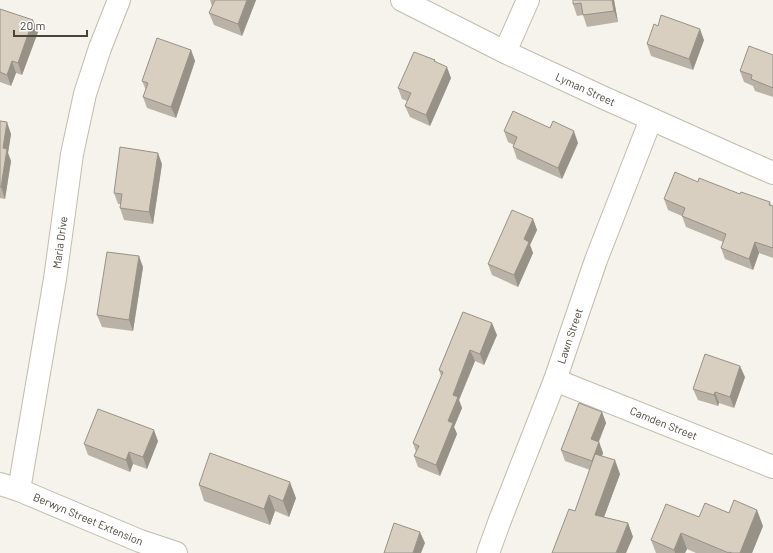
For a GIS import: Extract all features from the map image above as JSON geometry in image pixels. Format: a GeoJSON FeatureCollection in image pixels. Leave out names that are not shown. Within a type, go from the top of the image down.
{"type":"FeatureCollection","features":[{"type":"Feature","properties":{"kind":"street","name":"Maria Drive"},"geometry":{"type":"LineString","coordinates":[[10,487],[55,279],[72,154],[85,94],[100,48],[119,0]]}},
{"type":"Feature","properties":{"kind":"street","name":"Lyman Street"},"geometry":{"type":"LineString","coordinates":[[402,0],[505,52],[651,119],[773,172]]}},
{"type":"Feature","properties":{"kind":"street"},"geometry":{"type":"LineString","coordinates":[[505,52],[528,0]]}},
{"type":"Feature","properties":{"kind":"street","name":"Lawn Street"},"geometry":{"type":"LineString","coordinates":[[488,553],[554,380],[596,260],[651,119]]}},
{"type":"Feature","properties":{"kind":"street","name":"Camden Street"},"geometry":{"type":"LineString","coordinates":[[554,380],[773,467]]}},
{"type":"Feature","properties":{"kind":"street","name":"Berwyn Street Extension"},"geometry":{"type":"LineString","coordinates":[[10,487],[140,540],[176,553]]}},
{"type":"Feature","properties":{"kind":"building"},"geometry":{"type":"Polygon","coordinates":[[[215,0],[247,0],[238,24],[209,13],[215,0]]]}},
{"type":"Feature","properties":{"kind":"building"},"geometry":{"type":"Polygon","coordinates":[[[573,0],[612,0],[614,11],[583,15],[581,3],[573,4],[573,0]]]}},
{"type":"Feature","properties":{"kind":"building"},"geometry":{"type":"Polygon","coordinates":[[[0,9],[33,20],[18,63],[12,61],[7,75],[0,72],[0,9]]]}},
{"type":"Feature","properties":{"kind":"building"},"geometry":{"type":"Polygon","coordinates":[[[661,15],[700,29],[689,59],[647,44],[654,24],[658,26],[661,15]]]}},
{"type":"Feature","properties":{"kind":"building"},"geometry":{"type":"Polygon","coordinates":[[[157,38],[191,50],[171,107],[143,97],[148,83],[142,81],[157,38]]]}},
{"type":"Feature","properties":{"kind":"building"},"geometry":{"type":"Polygon","coordinates":[[[749,46],[773,55],[773,88],[751,79],[752,75],[740,71],[749,46]]]}},
{"type":"Feature","properties":{"kind":"building"},"geometry":{"type":"Polygon","coordinates":[[[414,52],[435,60],[434,61],[447,67],[426,115],[405,106],[411,93],[398,88],[414,52]]]}},
{"type":"Feature","properties":{"kind":"building"},"geometry":{"type":"Polygon","coordinates":[[[513,111],[550,128],[553,121],[574,131],[558,168],[513,147],[517,137],[504,131],[513,111]]]}},
{"type":"Feature","properties":{"kind":"building"},"geometry":{"type":"Polygon","coordinates":[[[0,121],[7,122],[3,148],[7,149],[1,187],[0,187],[0,121]]]}},
{"type":"Feature","properties":{"kind":"building"},"geometry":{"type":"Polygon","coordinates":[[[120,147],[158,153],[149,212],[120,208],[122,194],[114,193],[120,147]]]}},
{"type":"Feature","properties":{"kind":"building"},"geometry":{"type":"Polygon","coordinates":[[[675,172],[698,182],[699,178],[740,194],[741,192],[770,202],[769,205],[773,206],[773,248],[755,242],[749,259],[721,248],[726,234],[682,216],[685,208],[664,199],[675,172]]]}},
{"type":"Feature","properties":{"kind":"building"},"geometry":{"type":"Polygon","coordinates":[[[512,210],[533,219],[524,239],[529,242],[514,275],[488,264],[512,210]]]}},
{"type":"Feature","properties":{"kind":"building"},"geometry":{"type":"Polygon","coordinates":[[[107,252],[139,256],[129,320],[97,315],[107,252]]]}},
{"type":"Feature","properties":{"kind":"building"},"geometry":{"type":"Polygon","coordinates":[[[463,312],[492,323],[480,354],[470,350],[453,395],[458,397],[448,421],[453,423],[436,465],[414,456],[419,446],[413,443],[443,372],[439,370],[463,312]]]}},
{"type":"Feature","properties":{"kind":"building"},"geometry":{"type":"Polygon","coordinates":[[[705,354],[740,366],[730,397],[715,392],[714,395],[693,389],[705,354]]]}},
{"type":"Feature","properties":{"kind":"building"},"geometry":{"type":"Polygon","coordinates":[[[579,403],[602,412],[591,439],[599,442],[592,461],[561,450],[579,403]]]}},
{"type":"Feature","properties":{"kind":"building"},"geometry":{"type":"Polygon","coordinates":[[[98,409],[154,430],[143,457],[129,452],[126,460],[84,444],[98,409]]]}},
{"type":"Feature","properties":{"kind":"building"},"geometry":{"type":"Polygon","coordinates":[[[210,453],[290,482],[283,501],[269,495],[264,509],[199,485],[210,453]]]}},
{"type":"Feature","properties":{"kind":"building"},"geometry":{"type":"Polygon","coordinates":[[[595,454],[615,460],[595,515],[628,523],[616,553],[552,553],[569,509],[575,511],[595,454]]]}},
{"type":"Feature","properties":{"kind":"building"},"geometry":{"type":"Polygon","coordinates":[[[734,500],[757,510],[740,553],[729,553],[681,533],[674,550],[651,540],[666,504],[699,517],[705,503],[729,513],[734,500]]]}},
{"type":"Feature","properties":{"kind":"building"},"geometry":{"type":"Polygon","coordinates":[[[394,523],[420,532],[413,553],[384,553],[394,523]]]}}]}
